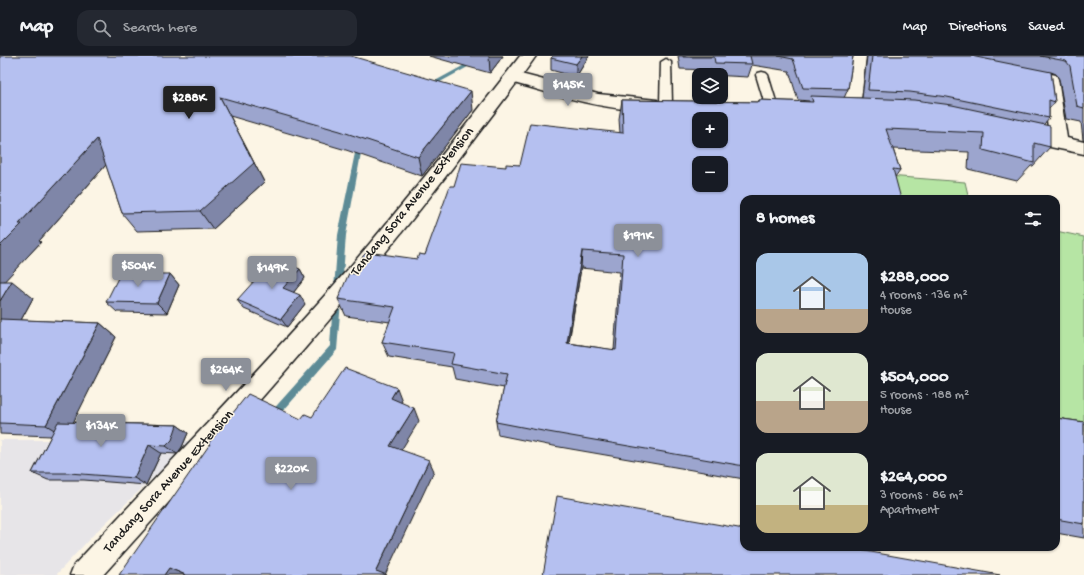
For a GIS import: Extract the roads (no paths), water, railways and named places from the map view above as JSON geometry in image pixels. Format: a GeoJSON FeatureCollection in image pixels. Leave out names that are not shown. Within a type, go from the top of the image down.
{"type":"FeatureCollection","features":[{"type":"Feature","properties":{"kind":"main road","name":"Tandang Sora Avenue Extension"},"geometry":{"type":"LineString","coordinates":[[84,575],[296,342],[383,242],[430,184],[528,56]]}},
{"type":"Feature","properties":{"kind":"main road"},"geometry":{"type":"LineString","coordinates":[[858,56],[843,109],[870,110]]}},
{"type":"Feature","properties":{"kind":"main road"},"geometry":{"type":"LineString","coordinates":[[1034,76],[1050,79],[1058,143]]}},
{"type":"Feature","properties":{"kind":"main road"},"geometry":{"type":"LineString","coordinates":[[513,77],[603,101],[629,104],[674,104]]}},
{"type":"Feature","properties":{"kind":"main road"},"geometry":{"type":"LineString","coordinates":[[1008,132],[1084,148]]}},
{"type":"Feature","properties":{"kind":"lane"},"geometry":{"type":"LineString","coordinates":[[666,62],[674,104]]}},
{"type":"Feature","properties":{"kind":"lane"},"geometry":{"type":"LineString","coordinates":[[762,75],[772,108]]}},
{"type":"Feature","properties":{"kind":"waterway"},"geometry":{"type":"LineString","coordinates":[[429,86],[485,56]]}},
{"type":"Feature","properties":{"kind":"waterway"},"geometry":{"type":"LineString","coordinates":[[338,289],[342,235],[358,153],[365,146]]}},
{"type":"Feature","properties":{"kind":"waterway"},"geometry":{"type":"LineString","coordinates":[[273,416],[334,347],[337,301]]}}]}
